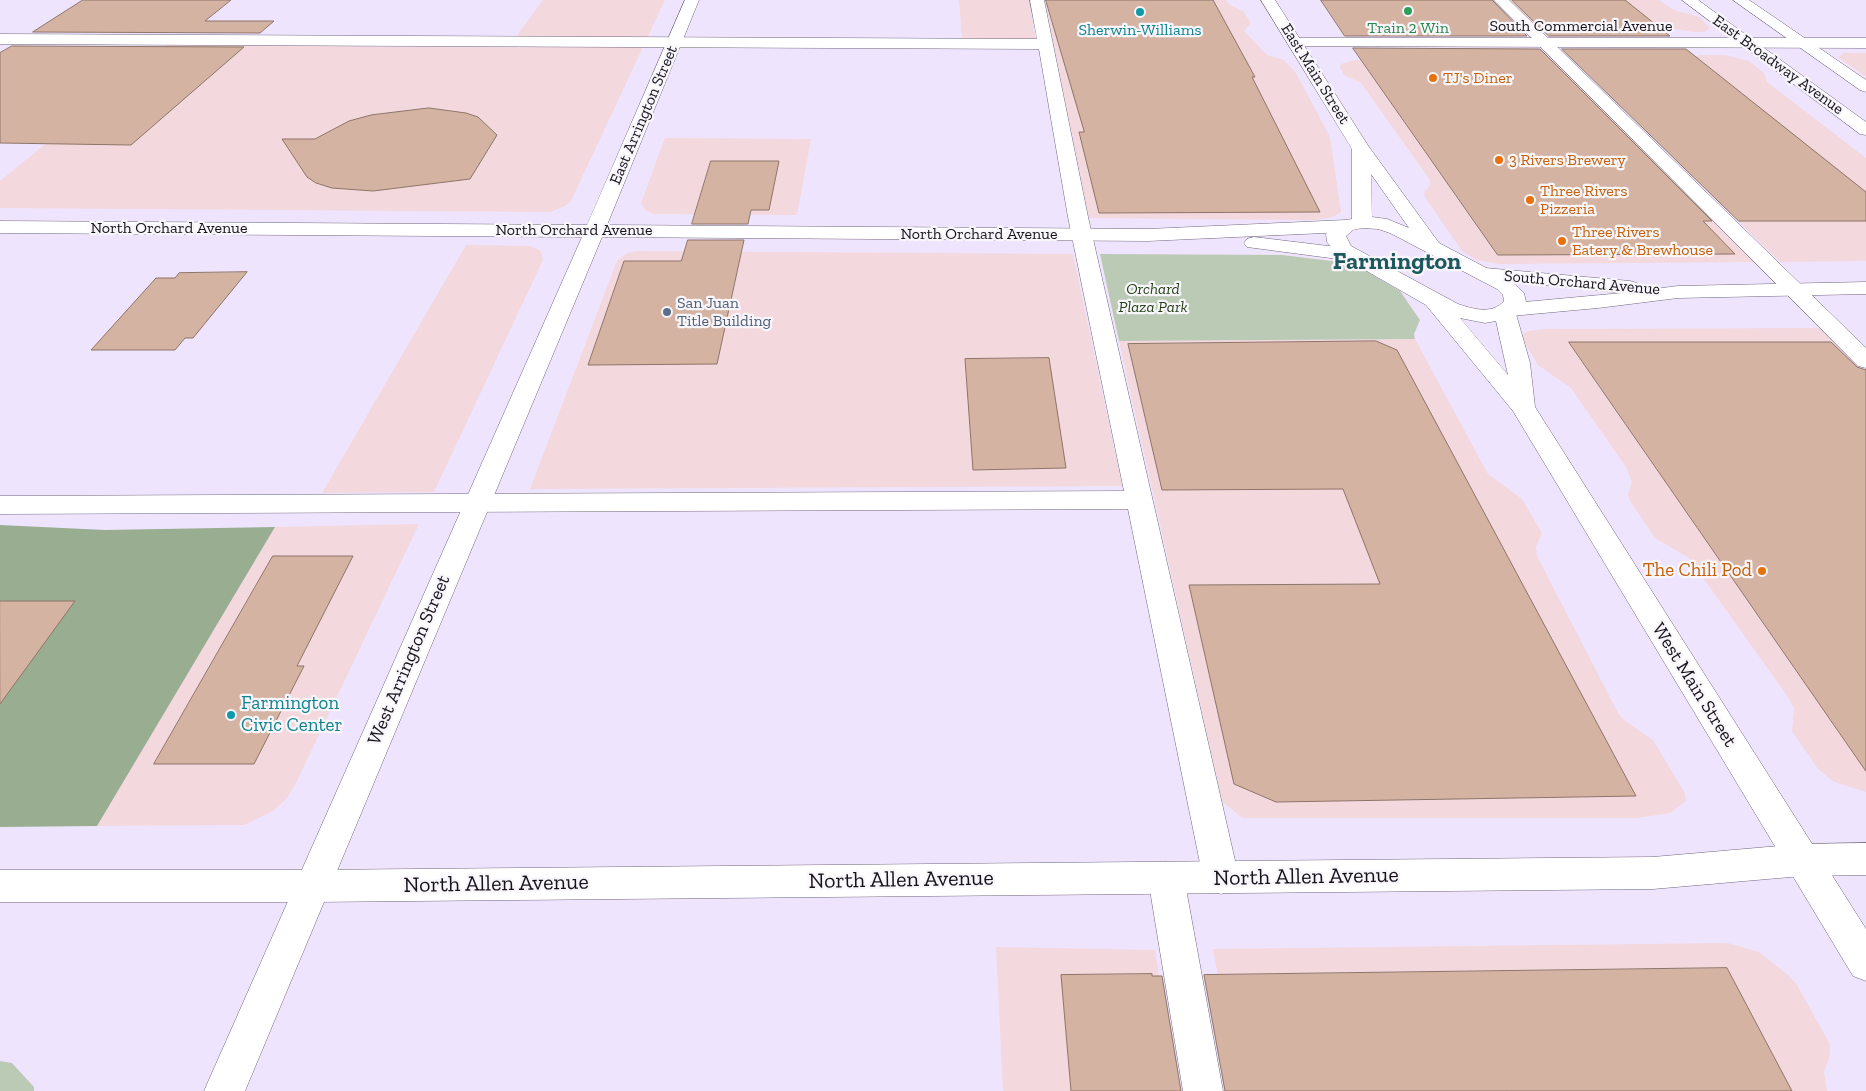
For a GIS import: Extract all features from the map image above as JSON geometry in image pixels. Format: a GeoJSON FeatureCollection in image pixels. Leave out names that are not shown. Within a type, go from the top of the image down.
{"type":"FeatureCollection","features":[{"type":"Feature","properties":{"kind":"street","name":"East Arrington Street"},"geometry":{"type":"LineString","coordinates":[[595,230],[692,0]]}},
{"type":"Feature","properties":{"kind":"street"},"geometry":{"type":"LineString","coordinates":[[1037,0],[1082,235],[1221,878]]}},
{"type":"Feature","properties":{"kind":"street","name":"East Main Street"},"geometry":{"type":"LineString","coordinates":[[1268,0],[1361,149],[1434,248]]}},
{"type":"Feature","properties":{"kind":"street"},"geometry":{"type":"LineString","coordinates":[[1501,0],[1866,361]]}},
{"type":"Feature","properties":{"kind":"street","name":"East Broadway Avenue"},"geometry":{"type":"LineString","coordinates":[[1689,0],[1866,130]]}},
{"type":"Feature","properties":{"kind":"street","name":"East Broadway Avenue"},"geometry":{"type":"LineString","coordinates":[[1740,0],[1866,87]]}},
{"type":"Feature","properties":{"kind":"street"},"geometry":{"type":"LineString","coordinates":[[0,40],[1045,44]]}},
{"type":"Feature","properties":{"kind":"street","name":"South Commercial Avenue"},"geometry":{"type":"LineString","coordinates":[[1295,43],[1866,43]]}},
{"type":"Feature","properties":{"kind":"street"},"geometry":{"type":"LineString","coordinates":[[1353,255],[1337,242],[1336,234],[1354,224],[1361,149]]}},
{"type":"Feature","properties":{"kind":"street","name":"North Orchard Avenue"},"geometry":{"type":"LineString","coordinates":[[0,227],[1148,235],[1380,224],[1397,229],[1485,274]]}},
{"type":"Feature","properties":{"kind":"street","name":"West Arrington Street"},"geometry":{"type":"LineString","coordinates":[[224,1091],[595,230]]}},
{"type":"Feature","properties":{"kind":"street","name":"North Orchard Avenue"},"geometry":{"type":"LineString","coordinates":[[1148,235],[1274,244],[1353,255]]}},
{"type":"Feature","properties":{"kind":"street","name":"South Orchard Avenue"},"geometry":{"type":"LineString","coordinates":[[1353,255],[1450,308],[1466,314],[1485,316],[1508,311],[1678,292],[1866,288]]}},
{"type":"Feature","properties":{"kind":"street","name":"South Orchard Avenue"},"geometry":{"type":"LineString","coordinates":[[1485,274],[1678,292]]}},
{"type":"Feature","properties":{"kind":"street","name":"West Main Street"},"geometry":{"type":"LineString","coordinates":[[1485,274],[1504,285],[1513,293],[1515,302],[1508,311],[1518,364],[1523,406]]}},
{"type":"Feature","properties":{"kind":"street","name":"West Main Street"},"geometry":{"type":"LineString","coordinates":[[1433,299],[1484,364],[1523,406],[1866,963]]}},
{"type":"Feature","properties":{"kind":"street"},"geometry":{"type":"LineString","coordinates":[[0,506],[1139,500]]}},
{"type":"Feature","properties":{"kind":"street","name":"North Allen Avenue"},"geometry":{"type":"LineString","coordinates":[[0,886],[311,886],[1653,872],[1802,860],[1866,859]]}},
{"type":"Feature","properties":{"kind":"street"},"geometry":{"type":"LineString","coordinates":[[1166,878],[1203,1091]]}},
{"type":"Feature","properties":{"kind":"shaded area"},"geometry":{"type":"Polygon","coordinates":[[[543,0],[665,0],[647,38],[515,38],[543,0]]]}},
{"type":"Feature","properties":{"kind":"shaded area"},"geometry":{"type":"Polygon","coordinates":[[[959,0],[1029,0],[1036,40],[962,40],[959,0]]]}},
{"type":"Feature","properties":{"kind":"shaded area"},"geometry":{"type":"Polygon","coordinates":[[[1045,0],[1226,0],[1230,5],[1243,11],[1251,23],[1244,31],[1267,55],[1284,60],[1296,73],[1330,137],[1341,212],[1333,217],[1315,220],[1089,218],[1045,0]]]}},
{"type":"Feature","properties":{"kind":"shaded area"},"geometry":{"type":"Polygon","coordinates":[[[1508,0],[1659,0],[1674,10],[1699,17],[1710,28],[1704,32],[1693,32],[1660,26],[1535,27],[1508,0]]]}},
{"type":"Feature","properties":{"kind":"shaded area"},"geometry":{"type":"Polygon","coordinates":[[[169,43],[402,47],[643,47],[571,201],[565,206],[550,212],[0,208],[0,181],[169,43]]]}},
{"type":"Feature","properties":{"kind":"shaded area"},"geometry":{"type":"Polygon","coordinates":[[[1843,53],[1866,53],[1866,77],[1838,57],[1843,53]]]}},
{"type":"Feature","properties":{"kind":"shaded area"},"geometry":{"type":"Polygon","coordinates":[[[1699,55],[1725,55],[1749,61],[1764,73],[1767,82],[1866,158],[1866,261],[1780,262],[1573,60],[1690,59],[1699,55]]]}},
{"type":"Feature","properties":{"kind":"shaded area"},"geometry":{"type":"Polygon","coordinates":[[[1355,60],[1553,60],[1755,262],[1500,264],[1476,260],[1462,251],[1425,197],[1424,193],[1430,185],[1430,180],[1361,83],[1344,75],[1340,67],[1341,64],[1355,60]]]}},
{"type":"Feature","properties":{"kind":"shaded area"},"geometry":{"type":"Polygon","coordinates":[[[665,138],[811,139],[797,215],[654,214],[645,210],[641,203],[665,138]]]}},
{"type":"Feature","properties":{"kind":"shaded area"},"geometry":{"type":"Polygon","coordinates":[[[466,245],[530,246],[541,251],[543,260],[434,492],[322,493],[466,245]]]}},
{"type":"Feature","properties":{"kind":"shaded area"},"geometry":{"type":"Polygon","coordinates":[[[640,251],[1073,254],[1122,486],[530,489],[617,261],[627,253],[640,251]]]}},
{"type":"Feature","properties":{"kind":"shaded area"},"geometry":{"type":"Polygon","coordinates":[[[1820,328],[1866,375],[1866,792],[1834,782],[1818,769],[1792,731],[1794,709],[1790,700],[1689,558],[1655,538],[1630,501],[1628,494],[1632,482],[1626,467],[1571,388],[1538,365],[1521,336],[1528,331],[1544,329],[1820,328]]]}},
{"type":"Feature","properties":{"kind":"shaded area"},"geometry":{"type":"Polygon","coordinates":[[[1415,339],[1488,474],[1522,499],[1542,533],[1536,547],[1537,556],[1618,713],[1624,720],[1653,740],[1685,793],[1686,801],[1670,813],[1638,818],[1242,818],[1222,801],[1119,341],[1415,339]]]}},
{"type":"Feature","properties":{"kind":"shaded area"},"geometry":{"type":"Polygon","coordinates":[[[419,524],[296,783],[287,798],[273,811],[244,825],[97,826],[275,527],[419,524]]]}},
{"type":"Feature","properties":{"kind":"shaded area"},"geometry":{"type":"Polygon","coordinates":[[[1728,943],[1759,952],[1788,975],[1797,985],[1830,1044],[1830,1055],[1824,1072],[1827,1091],[1240,1091],[1213,949],[1728,943]]]}},
{"type":"Feature","properties":{"kind":"shaded area"},"geometry":{"type":"Polygon","coordinates":[[[996,947],[1155,950],[1177,1091],[1003,1091],[996,947]]]}},
{"type":"Feature","properties":{"kind":"green space","name":"Orchard Plaza Park"},"geometry":{"type":"Polygon","coordinates":[[[1100,254],[1282,255],[1332,261],[1359,267],[1400,291],[1420,320],[1414,334],[1415,339],[1119,341],[1100,254]]]}},
{"type":"Feature","properties":{"kind":"green space"},"geometry":{"type":"Polygon","coordinates":[[[0,525],[105,530],[275,527],[97,826],[0,827],[0,525]]]}},
{"type":"Feature","properties":{"kind":"green space"},"geometry":{"type":"Polygon","coordinates":[[[0,1061],[12,1063],[34,1087],[34,1091],[0,1091],[0,1061]]]}},
{"type":"Feature","properties":{"kind":"building"},"geometry":{"type":"Polygon","coordinates":[[[83,0],[231,0],[205,21],[274,21],[260,33],[33,32],[83,0]]]}},
{"type":"Feature","properties":{"kind":"building"},"geometry":{"type":"Polygon","coordinates":[[[1046,0],[1213,0],[1255,77],[1252,77],[1320,212],[1099,213],[1079,132],[1084,132],[1046,0]]]}},
{"type":"Feature","properties":{"kind":"building"},"geometry":{"type":"Polygon","coordinates":[[[1321,0],[1492,0],[1527,36],[1345,36],[1321,0]]]}},
{"type":"Feature","properties":{"kind":"building"},"geometry":{"type":"Polygon","coordinates":[[[1512,0],[1625,0],[1670,36],[1549,36],[1512,0]]]}},
{"type":"Feature","properties":{"kind":"building"},"geometry":{"type":"Polygon","coordinates":[[[12,46],[244,47],[131,145],[0,143],[0,53],[12,46]]]}},
{"type":"Feature","properties":{"kind":"building"},"geometry":{"type":"Polygon","coordinates":[[[1353,48],[1540,49],[1712,221],[1703,221],[1735,254],[1498,255],[1353,48]]]}},
{"type":"Feature","properties":{"kind":"building"},"geometry":{"type":"Polygon","coordinates":[[[1562,49],[1686,49],[1866,192],[1866,221],[1739,221],[1562,49]]]}},
{"type":"Feature","properties":{"kind":"building"},"geometry":{"type":"Polygon","coordinates":[[[429,108],[466,113],[478,117],[497,135],[470,179],[373,191],[332,188],[316,183],[307,177],[282,139],[315,139],[349,121],[371,115],[429,108]]]}},
{"type":"Feature","properties":{"kind":"building"},"geometry":{"type":"Polygon","coordinates":[[[711,161],[779,161],[769,210],[751,210],[748,224],[692,224],[711,161]]]}},
{"type":"Feature","properties":{"kind":"building","name":"San Juan Title Building"},"geometry":{"type":"Polygon","coordinates":[[[688,240],[744,240],[717,364],[588,365],[624,261],[681,261],[688,240]]]}},
{"type":"Feature","properties":{"kind":"building"},"geometry":{"type":"Polygon","coordinates":[[[247,272],[193,338],[185,338],[175,350],[91,350],[156,278],[175,278],[179,273],[247,272]]]}},
{"type":"Feature","properties":{"kind":"building"},"geometry":{"type":"Polygon","coordinates":[[[1376,341],[1397,350],[1636,796],[1276,802],[1234,784],[1189,585],[1380,584],[1343,489],[1162,490],[1128,344],[1376,341]]]}},
{"type":"Feature","properties":{"kind":"building"},"geometry":{"type":"Polygon","coordinates":[[[1569,342],[1831,342],[1857,367],[1866,370],[1866,771],[1569,342]]]}},
{"type":"Feature","properties":{"kind":"building"},"geometry":{"type":"Polygon","coordinates":[[[1049,358],[1066,468],[973,470],[965,359],[1049,358]]]}},
{"type":"Feature","properties":{"kind":"building"},"geometry":{"type":"Polygon","coordinates":[[[273,556],[353,556],[297,666],[304,666],[254,764],[154,764],[273,556]]]}},
{"type":"Feature","properties":{"kind":"building"},"geometry":{"type":"Polygon","coordinates":[[[0,601],[75,601],[0,704],[0,601]]]}},
{"type":"Feature","properties":{"kind":"building"},"geometry":{"type":"Polygon","coordinates":[[[1727,968],[1792,1091],[1225,1091],[1204,975],[1727,968]]]}},
{"type":"Feature","properties":{"kind":"building"},"geometry":{"type":"Polygon","coordinates":[[[1152,974],[1152,976],[1162,976],[1181,1091],[1071,1091],[1061,975],[1152,974]]]}},
{"type":"Feature","properties":{"kind":"place","name":"Train 2 Win"},"geometry":{"type":"Point","coordinates":[1408,11]}},
{"type":"Feature","properties":{"kind":"place","name":"Sherwin-Williams"},"geometry":{"type":"Point","coordinates":[1140,12]}},
{"type":"Feature","properties":{"kind":"place","name":"TJ's Diner"},"geometry":{"type":"Point","coordinates":[1433,78]}},
{"type":"Feature","properties":{"kind":"place","name":"3 Rivers Brewery"},"geometry":{"type":"Point","coordinates":[1499,160]}},
{"type":"Feature","properties":{"kind":"place","name":"Three Rivers Pizzeria"},"geometry":{"type":"Point","coordinates":[1530,200]}},
{"type":"Feature","properties":{"kind":"place","name":"Three Rivers Eatery & Brewhouse"},"geometry":{"type":"Point","coordinates":[1562,241]}},
{"type":"Feature","properties":{"kind":"place","name":"San Juan Title Building"},"geometry":{"type":"Point","coordinates":[667,312]}},
{"type":"Feature","properties":{"kind":"place","name":"The Chili Pod"},"geometry":{"type":"Point","coordinates":[1762,571]}},
{"type":"Feature","properties":{"kind":"place","name":"Farmington Civic Center"},"geometry":{"type":"Point","coordinates":[231,715]}},
{"type":"Feature","properties":{"kind":"district","name":"Farmington"},"geometry":{"type":"Point","coordinates":[1397,262]}}]}
